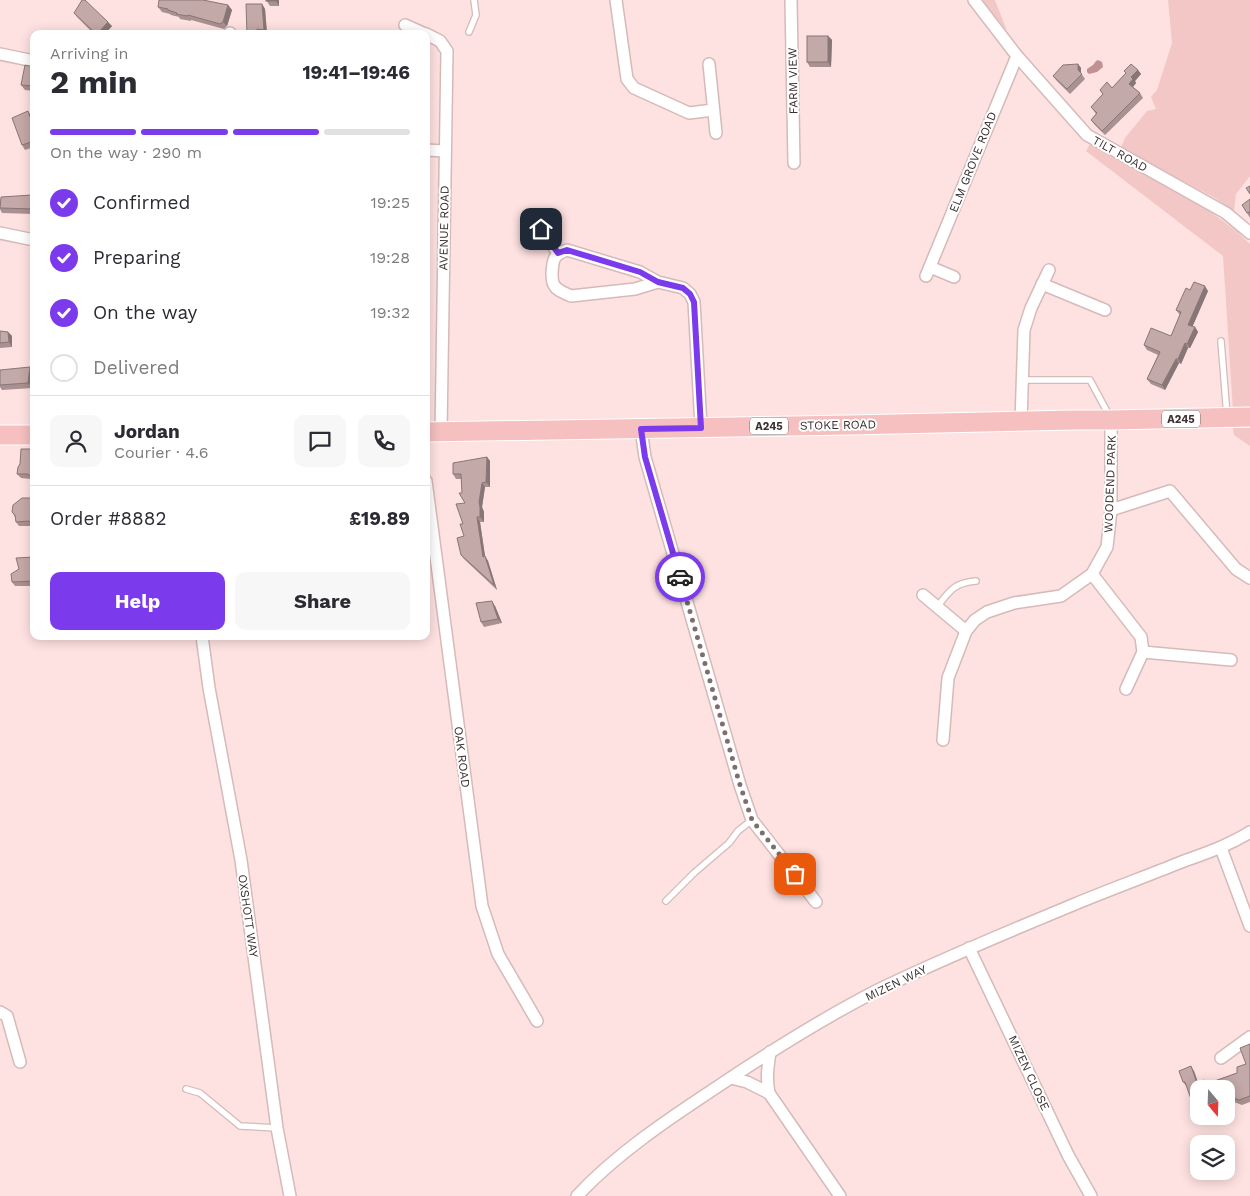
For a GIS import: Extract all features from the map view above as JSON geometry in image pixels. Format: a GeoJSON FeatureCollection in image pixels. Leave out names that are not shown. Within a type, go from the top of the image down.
{"type":"FeatureCollection","features":[{"type":"Feature","properties":{"kind":"main road","name":"STOKE ROAD"},"geometry":{"type":"LineString","coordinates":[[434,432],[1250,417]]}},
{"type":"Feature","properties":{"kind":"main road"},"geometry":{"type":"LineString","coordinates":[[0,436],[30,436]]}},
{"type":"Feature","properties":{"kind":"street"},"geometry":{"type":"LineString","coordinates":[[616,0],[627,79],[634,88],[688,113],[713,110]]}},
{"type":"Feature","properties":{"kind":"street","name":"FARM VIEW"},"geometry":{"type":"LineString","coordinates":[[791,0],[794,163]]}},
{"type":"Feature","properties":{"kind":"street","name":"TILT ROAD"},"geometry":{"type":"LineString","coordinates":[[974,0],[1017,56],[1087,135],[1226,213],[1250,233]]}},
{"type":"Feature","properties":{"kind":"street","name":"AVENUE ROAD"},"geometry":{"type":"LineString","coordinates":[[405,25],[417,30]]}},
{"type":"Feature","properties":{"kind":"street","name":"AVENUE ROAD"},"geometry":{"type":"LineString","coordinates":[[430,36],[440,41],[447,51],[434,432]]}},
{"type":"Feature","properties":{"kind":"street"},"geometry":{"type":"LineString","coordinates":[[0,54],[30,60]]}},
{"type":"Feature","properties":{"kind":"street","name":"ELM GROVE ROAD"},"geometry":{"type":"LineString","coordinates":[[954,277],[928,271],[1017,56]]}},
{"type":"Feature","properties":{"kind":"street"},"geometry":{"type":"LineString","coordinates":[[709,64],[716,133]]}},
{"type":"Feature","properties":{"kind":"street"},"geometry":{"type":"LineString","coordinates":[[430,150],[445,151]]}},
{"type":"Feature","properties":{"kind":"street"},"geometry":{"type":"LineString","coordinates":[[541,229],[558,253]]}},
{"type":"Feature","properties":{"kind":"street"},"geometry":{"type":"LineString","coordinates":[[0,233],[30,239]]}},
{"type":"Feature","properties":{"kind":"street"},"geometry":{"type":"LineString","coordinates":[[658,282],[635,289],[571,296],[561,292],[554,286],[552,278],[553,260],[558,253],[567,250],[640,272],[658,282],[683,288],[690,294],[694,302],[701,428]]}},
{"type":"Feature","properties":{"kind":"street"},"geometry":{"type":"LineString","coordinates":[[1021,421],[1024,330],[1049,270]]}},
{"type":"Feature","properties":{"kind":"street"},"geometry":{"type":"LineString","coordinates":[[1042,284],[1105,310]]}},
{"type":"Feature","properties":{"kind":"street","name":"WOODEND PARK"},"geometry":{"type":"LineString","coordinates":[[943,740],[948,678],[966,631],[975,620],[987,612],[1014,603],[1061,596],[1092,574],[1107,547],[1111,510],[1111,420]]}},
{"type":"Feature","properties":{"kind":"street"},"geometry":{"type":"LineString","coordinates":[[641,429],[645,457],[740,785],[752,820],[816,902]]}},
{"type":"Feature","properties":{"kind":"street"},"geometry":{"type":"LineString","coordinates":[[1111,510],[1170,491],[1236,569],[1250,578]]}},
{"type":"Feature","properties":{"kind":"street","name":"OAK ROAD"},"geometry":{"type":"LineString","coordinates":[[430,511],[482,906],[498,954],[537,1021]]}},
{"type":"Feature","properties":{"kind":"street"},"geometry":{"type":"LineString","coordinates":[[1092,574],[1141,637],[1143,652],[1126,689]]}},
{"type":"Feature","properties":{"kind":"street"},"geometry":{"type":"LineString","coordinates":[[923,594],[966,631]]}},
{"type":"Feature","properties":{"kind":"street","name":"OXSHOTT WAY"},"geometry":{"type":"LineString","coordinates":[[203,640],[209,688],[241,860],[277,1128],[290,1196]]}},
{"type":"Feature","properties":{"kind":"street"},"geometry":{"type":"LineString","coordinates":[[1143,652],[1232,660]]}},
{"type":"Feature","properties":{"kind":"street","name":"MIZEN WAY"},"geometry":{"type":"LineString","coordinates":[[577,1196],[608,1166],[683,1109],[770,1052],[876,991],[969,948],[1105,891],[1221,848],[1250,832]]}},
{"type":"Feature","properties":{"kind":"street"},"geometry":{"type":"LineString","coordinates":[[1221,848],[1250,926]]}},
{"type":"Feature","properties":{"kind":"street","name":"MIZEN CLOSE"},"geometry":{"type":"LineString","coordinates":[[969,948],[1064,1147],[1091,1196]]}},
{"type":"Feature","properties":{"kind":"street"},"geometry":{"type":"LineString","coordinates":[[0,1012],[7,1016],[20,1062]]}},
{"type":"Feature","properties":{"kind":"street"},"geometry":{"type":"LineString","coordinates":[[1221,1058],[1250,1037]]}},
{"type":"Feature","properties":{"kind":"street"},"geometry":{"type":"LineString","coordinates":[[770,1052],[767,1072],[769,1093],[840,1196]]}},
{"type":"Feature","properties":{"kind":"street"},"geometry":{"type":"LineString","coordinates":[[731,1078],[752,1084],[769,1093]]}},
{"type":"Feature","properties":{"kind":"lane"},"geometry":{"type":"LineString","coordinates":[[469,32],[476,15],[474,0]]}},
{"type":"Feature","properties":{"kind":"lane"},"geometry":{"type":"LineString","coordinates":[[1220,341],[1227,417]]}},
{"type":"Feature","properties":{"kind":"lane"},"geometry":{"type":"LineString","coordinates":[[1022,380],[1090,380],[1111,420]]}},
{"type":"Feature","properties":{"kind":"lane"},"geometry":{"type":"LineString","coordinates":[[937,607],[960,584],[976,581]]}},
{"type":"Feature","properties":{"kind":"lane"},"geometry":{"type":"LineString","coordinates":[[666,901],[694,873],[729,843],[738,831],[752,820]]}},
{"type":"Feature","properties":{"kind":"lane"},"geometry":{"type":"LineString","coordinates":[[186,1089],[200,1093],[240,1126],[277,1128]]}},
{"type":"Feature","properties":{"kind":"shaded area"},"geometry":{"type":"Polygon","coordinates":[[[982,0],[995,0],[1007,31],[982,0]]]}},
{"type":"Feature","properties":{"kind":"shaded area"},"geometry":{"type":"Polygon","coordinates":[[[1168,0],[1250,0],[1250,176],[1236,194],[1234,211],[1215,198],[1121,148],[1125,138],[1147,111],[1156,109],[1151,97],[1157,90],[1172,43],[1168,0]]]}},
{"type":"Feature","properties":{"kind":"shaded area"},"geometry":{"type":"Polygon","coordinates":[[[1096,61],[1102,62],[1103,67],[1097,72],[1089,74],[1087,69],[1096,61]]]}},
{"type":"Feature","properties":{"kind":"shaded area"},"geometry":{"type":"Polygon","coordinates":[[[1090,144],[1208,210],[1250,244],[1250,411],[1233,411],[1223,256],[1086,151],[1090,144]]]}},
{"type":"Feature","properties":{"kind":"shaded area"},"geometry":{"type":"Polygon","coordinates":[[[1233,428],[1250,428],[1250,446],[1234,435],[1233,428]]]}},
{"type":"Feature","properties":{"kind":"building"},"geometry":{"type":"Polygon","coordinates":[[[82,0],[85,0],[108,22],[101,30],[92,30],[74,13],[82,0]]]}},
{"type":"Feature","properties":{"kind":"building"},"geometry":{"type":"Polygon","coordinates":[[[159,0],[203,0],[228,5],[223,22],[220,24],[188,15],[176,14],[168,9],[158,7],[159,0]]]}},
{"type":"Feature","properties":{"kind":"building"},"geometry":{"type":"Polygon","coordinates":[[[246,4],[262,4],[264,30],[247,30],[246,4]]]}},
{"type":"Feature","properties":{"kind":"building"},"geometry":{"type":"Polygon","coordinates":[[[807,36],[828,36],[828,62],[807,62],[807,36]]]}},
{"type":"Feature","properties":{"kind":"building"},"geometry":{"type":"Polygon","coordinates":[[[1078,64],[1078,70],[1082,74],[1067,89],[1053,76],[1063,65],[1078,64]]]}},
{"type":"Feature","properties":{"kind":"building"},"geometry":{"type":"Polygon","coordinates":[[[1131,64],[1138,70],[1131,77],[1133,79],[1129,84],[1140,93],[1102,131],[1091,120],[1097,113],[1091,107],[1103,94],[1100,90],[1107,82],[1112,88],[1126,73],[1124,71],[1131,64]]]}},
{"type":"Feature","properties":{"kind":"building"},"geometry":{"type":"Polygon","coordinates":[[[25,65],[30,66],[30,86],[21,85],[25,65]]]}},
{"type":"Feature","properties":{"kind":"building"},"geometry":{"type":"Polygon","coordinates":[[[28,111],[30,117],[30,142],[22,145],[12,118],[28,111]]]}},
{"type":"Feature","properties":{"kind":"building"},"geometry":{"type":"Polygon","coordinates":[[[1250,186],[1250,194],[1246,188],[1250,186]]]}},
{"type":"Feature","properties":{"kind":"building"},"geometry":{"type":"Polygon","coordinates":[[[30,195],[30,209],[0,208],[1,197],[30,195]]]}},
{"type":"Feature","properties":{"kind":"building"},"geometry":{"type":"Polygon","coordinates":[[[1250,199],[1250,212],[1247,213],[1242,205],[1250,199]]]}},
{"type":"Feature","properties":{"kind":"building"},"geometry":{"type":"Polygon","coordinates":[[[1194,282],[1205,286],[1188,325],[1195,327],[1162,385],[1147,379],[1160,352],[1144,345],[1151,328],[1171,336],[1181,312],[1176,310],[1186,288],[1190,290],[1194,282]]]}},
{"type":"Feature","properties":{"kind":"building"},"geometry":{"type":"Polygon","coordinates":[[[0,331],[8,332],[9,342],[0,343],[0,331]]]}},
{"type":"Feature","properties":{"kind":"building"},"geometry":{"type":"Polygon","coordinates":[[[30,367],[28,383],[0,385],[0,370],[30,367]]]}},
{"type":"Feature","properties":{"kind":"building"},"geometry":{"type":"Polygon","coordinates":[[[21,449],[30,449],[30,475],[17,474],[21,449]]]}},
{"type":"Feature","properties":{"kind":"building"},"geometry":{"type":"Polygon","coordinates":[[[487,457],[486,482],[482,483],[479,502],[480,517],[477,517],[483,557],[485,556],[494,585],[461,555],[457,538],[464,536],[460,524],[463,524],[456,504],[465,503],[459,493],[462,493],[461,474],[453,474],[453,463],[487,457]]]}},
{"type":"Feature","properties":{"kind":"building"},"geometry":{"type":"Polygon","coordinates":[[[22,498],[30,498],[30,522],[16,522],[15,515],[12,512],[13,505],[22,498]]]}},
{"type":"Feature","properties":{"kind":"building"},"geometry":{"type":"Polygon","coordinates":[[[30,557],[30,581],[12,582],[11,574],[19,569],[16,558],[30,557]]]}},
{"type":"Feature","properties":{"kind":"building"},"geometry":{"type":"Polygon","coordinates":[[[492,601],[498,619],[481,622],[476,603],[492,601]]]}},
{"type":"Feature","properties":{"kind":"building"},"geometry":{"type":"Polygon","coordinates":[[[1250,1044],[1250,1096],[1239,1100],[1235,1098],[1235,1080],[1217,1080],[1237,1073],[1237,1067],[1246,1064],[1240,1048],[1250,1044]]]}},
{"type":"Feature","properties":{"kind":"building"},"geometry":{"type":"Polygon","coordinates":[[[1191,1066],[1196,1080],[1190,1080],[1190,1096],[1179,1071],[1191,1066]]]}},
{"type":"Feature","properties":{"kind":"way so far"},"geometry":{"type":"LineString","coordinates":[[680,577],[740,785],[752,820],[795,874]]}},
{"type":"Feature","properties":{"kind":"route"},"geometry":{"type":"LineString","coordinates":[[541,229],[558,253],[567,250],[640,272],[658,282],[683,288],[690,294],[694,302],[701,428],[641,429],[645,457],[680,577]]}}]}
